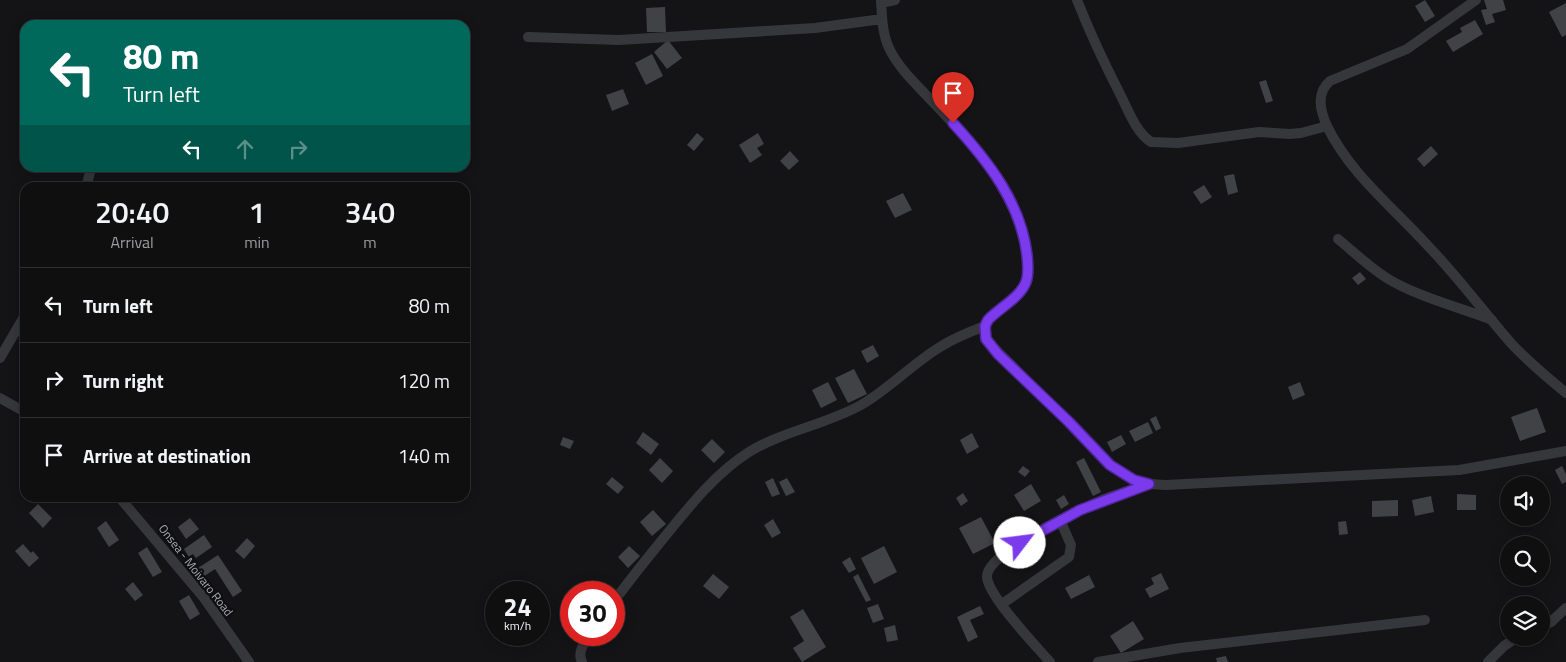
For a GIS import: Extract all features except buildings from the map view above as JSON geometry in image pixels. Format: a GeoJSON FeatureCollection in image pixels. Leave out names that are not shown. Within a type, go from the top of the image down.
{"type":"FeatureCollection","features":[{"type":"Feature","properties":{"kind":"street"},"geometry":{"type":"LineString","coordinates":[[625,587],[678,519],[732,464],[748,452],[767,442],[827,421],[862,405],[939,347],[968,332],[985,326],[993,315],[1019,292],[1027,280],[1028,265],[1022,228],[1014,208],[991,168],[974,146],[909,77],[889,49],[885,38],[881,2],[895,0]]}},
{"type":"Feature","properties":{"kind":"street"},"geometry":{"type":"LineString","coordinates":[[1077,0],[1133,120],[1151,142],[1178,143],[1259,132],[1290,134],[1327,126]]}},
{"type":"Feature","properties":{"kind":"street"},"geometry":{"type":"LineString","coordinates":[[1476,0],[1407,49],[1330,81],[1324,86],[1320,100],[1327,126],[1352,166],[1367,184],[1431,248],[1524,356],[1566,394]]}},
{"type":"Feature","properties":{"kind":"street"},"geometry":{"type":"LineString","coordinates":[[528,37],[619,40],[815,28],[882,19]]}},
{"type":"Feature","properties":{"kind":"street"},"geometry":{"type":"LineString","coordinates":[[1338,239],[1391,281],[1493,321]]}},
{"type":"Feature","properties":{"kind":"street"},"geometry":{"type":"LineString","coordinates":[[0,358],[20,324]]}},
{"type":"Feature","properties":{"kind":"street"},"geometry":{"type":"LineString","coordinates":[[985,326],[985,333],[990,344],[1101,456],[1122,474],[1149,484],[1188,485],[1459,470],[1566,451]]}},
{"type":"Feature","properties":{"kind":"street"},"geometry":{"type":"LineString","coordinates":[[0,398],[20,409]]}},
{"type":"Feature","properties":{"kind":"street"},"geometry":{"type":"LineString","coordinates":[[1050,662],[988,585],[986,573],[1009,549],[1060,520],[1101,501],[1149,484]]}},
{"type":"Feature","properties":{"kind":"street","name":"Onsea - Moivaro Road"},"geometry":{"type":"LineString","coordinates":[[123,502],[204,598],[249,662]]}},
{"type":"Feature","properties":{"kind":"street"},"geometry":{"type":"LineString","coordinates":[[1002,604],[1069,557],[1071,545],[1060,520]]}},
{"type":"Feature","properties":{"kind":"street"},"geometry":{"type":"LineString","coordinates":[[1550,622],[1566,608]]}},
{"type":"Feature","properties":{"kind":"street"},"geometry":{"type":"LineString","coordinates":[[1098,662],[1199,645],[1425,620]]}},
{"type":"Feature","properties":{"kind":"street"},"geometry":{"type":"LineString","coordinates":[[582,662],[580,651],[583,646]]}},
{"type":"Feature","properties":{"kind":"street"},"geometry":{"type":"LineString","coordinates":[[1488,662],[1504,646]]}},
{"type":"Feature","properties":{"kind":"route"},"geometry":{"type":"LineString","coordinates":[[953,123],[974,146],[1004,188],[1022,228],[1026,248],[1027,280],[1019,292],[988,320],[985,326],[986,339],[998,354],[1048,400],[1110,465],[1134,480],[1149,484],[1080,510],[1020,543]]}}]}
